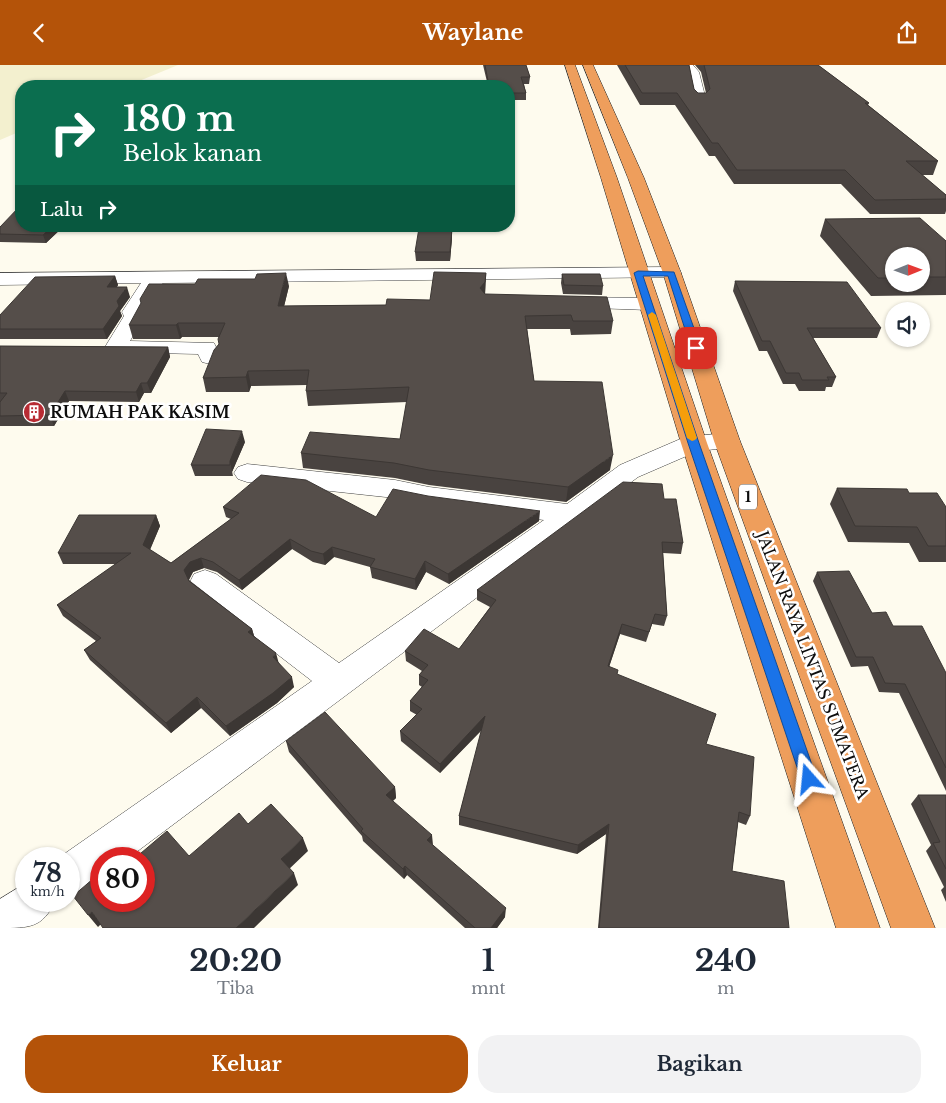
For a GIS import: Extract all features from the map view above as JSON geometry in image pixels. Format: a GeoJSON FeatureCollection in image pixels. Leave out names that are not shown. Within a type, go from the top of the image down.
{"type":"FeatureCollection","features":[{"type":"Feature","properties":{"kind":"highway","name":"1"},"geometry":{"type":"LineString","coordinates":[[570,65],[694,443],[858,928]]}},
{"type":"Feature","properties":{"kind":"highway","name":"JALAN RAYA LINTAS SUMATERA"},"geometry":{"type":"LineString","coordinates":[[588,65],[636,178],[672,273],[727,441],[913,928]]}},
{"type":"Feature","properties":{"kind":"street"},"geometry":{"type":"LineString","coordinates":[[687,65],[693,72],[700,100]]}},
{"type":"Feature","properties":{"kind":"street"},"geometry":{"type":"LineString","coordinates":[[0,279],[672,273]]}},
{"type":"Feature","properties":{"kind":"street"},"geometry":{"type":"LineString","coordinates":[[159,277],[145,288],[132,312],[134,316],[106,347],[204,348],[208,349],[210,357]]}},
{"type":"Feature","properties":{"kind":"street"},"geometry":{"type":"LineString","coordinates":[[551,302],[648,304]]}},
{"type":"Feature","properties":{"kind":"street"},"geometry":{"type":"LineString","coordinates":[[80,868],[338,681],[572,515],[629,471],[694,443],[727,441]]}},
{"type":"Feature","properties":{"kind":"street"},"geometry":{"type":"LineString","coordinates":[[247,473],[395,489],[429,496],[572,515]]}},
{"type":"Feature","properties":{"kind":"street"},"geometry":{"type":"LineString","coordinates":[[205,582],[338,681]]}},
{"type":"Feature","properties":{"kind":"street"},"geometry":{"type":"LineString","coordinates":[[0,926],[19,912]]}},
{"type":"Feature","properties":{"kind":"shaded area"},"geometry":{"type":"Polygon","coordinates":[[[0,65],[178,65],[142,80],[15,80],[15,134],[0,140],[0,65]]]}},
{"type":"Feature","properties":{"kind":"building"},"geometry":{"type":"Polygon","coordinates":[[[485,65],[526,65],[530,77],[521,77],[526,93],[515,93],[515,80],[488,80],[485,65]]]}},
{"type":"Feature","properties":{"kind":"building"},"geometry":{"type":"Polygon","coordinates":[[[625,65],[689,65],[694,89],[698,93],[706,93],[710,89],[704,65],[818,65],[869,103],[865,103],[938,161],[906,161],[946,195],[946,199],[875,200],[845,170],[737,170],[718,143],[712,143],[677,93],[642,93],[625,65]]]}},
{"type":"Feature","properties":{"kind":"building"},"geometry":{"type":"Polygon","coordinates":[[[15,211],[15,232],[46,232],[43,235],[0,234],[0,227],[15,211]]]}},
{"type":"Feature","properties":{"kind":"building"},"geometry":{"type":"Polygon","coordinates":[[[920,218],[946,241],[946,277],[930,277],[930,247],[885,247],[885,278],[878,278],[825,219],[920,218]]]}},
{"type":"Feature","properties":{"kind":"building"},"geometry":{"type":"Polygon","coordinates":[[[418,232],[452,232],[450,252],[415,252],[418,232]]]}},
{"type":"Feature","properties":{"kind":"building"},"geometry":{"type":"Polygon","coordinates":[[[434,272],[486,273],[485,282],[480,288],[485,294],[607,297],[613,321],[573,321],[571,315],[525,316],[534,381],[602,382],[613,455],[568,487],[429,470],[394,463],[301,453],[310,432],[400,439],[409,387],[306,391],[309,370],[248,371],[246,377],[203,378],[214,350],[219,344],[218,339],[225,323],[129,325],[141,303],[140,299],[149,284],[195,284],[198,279],[255,279],[257,274],[286,273],[278,306],[386,305],[387,299],[430,300],[434,272]]]}},
{"type":"Feature","properties":{"kind":"building"},"geometry":{"type":"Polygon","coordinates":[[[562,274],[600,274],[603,286],[564,285],[562,274]]]}},
{"type":"Feature","properties":{"kind":"building"},"geometry":{"type":"Polygon","coordinates":[[[115,276],[107,287],[127,287],[117,301],[119,306],[103,329],[0,329],[0,315],[35,277],[115,276]]]}},
{"type":"Feature","properties":{"kind":"building"},"geometry":{"type":"Polygon","coordinates":[[[735,281],[847,282],[881,328],[807,328],[836,377],[827,377],[829,380],[802,380],[799,373],[786,373],[770,341],[762,341],[735,281]]]}},
{"type":"Feature","properties":{"kind":"building"},"geometry":{"type":"Polygon","coordinates":[[[0,346],[168,347],[147,383],[141,383],[136,392],[65,391],[50,415],[0,416],[0,402],[7,393],[0,393],[0,346]]]}},
{"type":"Feature","properties":{"kind":"building"},"geometry":{"type":"Polygon","coordinates":[[[206,429],[242,431],[230,465],[191,465],[206,429]]]}},
{"type":"Feature","properties":{"kind":"building"},"geometry":{"type":"Polygon","coordinates":[[[261,475],[306,480],[376,517],[393,489],[428,496],[540,511],[448,574],[425,561],[415,579],[370,567],[375,559],[332,547],[323,554],[311,551],[290,539],[239,580],[213,562],[201,558],[190,562],[184,570],[189,581],[252,629],[248,632],[276,653],[273,657],[292,677],[273,693],[226,726],[197,697],[166,723],[84,650],[101,638],[57,605],[131,553],[58,553],[79,515],[156,515],[143,545],[171,563],[239,513],[223,507],[261,475]]]}},
{"type":"Feature","properties":{"kind":"building"},"geometry":{"type":"Polygon","coordinates":[[[623,482],[662,484],[664,499],[676,499],[683,543],[662,542],[667,616],[655,614],[649,632],[622,624],[608,666],[618,670],[617,674],[716,714],[706,744],[754,757],[750,816],[739,812],[732,871],[784,881],[789,928],[599,928],[609,824],[578,845],[459,816],[485,716],[440,764],[400,731],[422,709],[410,701],[428,680],[419,675],[428,665],[405,651],[424,629],[459,649],[496,600],[477,590],[623,482]]]}},
{"type":"Feature","properties":{"kind":"building"},"geometry":{"type":"Polygon","coordinates":[[[837,488],[907,489],[909,493],[937,493],[946,507],[946,546],[928,546],[917,527],[855,526],[837,488]]]}},
{"type":"Feature","properties":{"kind":"building"},"geometry":{"type":"Polygon","coordinates":[[[849,571],[872,613],[886,612],[893,626],[922,626],[946,673],[946,768],[905,684],[885,683],[873,657],[856,657],[817,572],[849,571]]]}},
{"type":"Feature","properties":{"kind":"building"},"geometry":{"type":"Polygon","coordinates":[[[325,712],[395,787],[386,795],[432,835],[427,840],[506,908],[491,928],[475,928],[405,866],[403,869],[361,831],[363,829],[286,741],[325,712]]]}},
{"type":"Feature","properties":{"kind":"building"},"geometry":{"type":"Polygon","coordinates":[[[918,795],[946,795],[946,869],[933,843],[940,842],[918,795]]]}},
{"type":"Feature","properties":{"kind":"building"},"geometry":{"type":"Polygon","coordinates":[[[271,804],[303,838],[281,859],[294,873],[236,928],[103,928],[92,912],[155,912],[155,847],[148,847],[167,831],[189,856],[239,813],[248,824],[271,804]]]}},
{"type":"Feature","properties":{"kind":"building"},"geometry":{"type":"Polygon","coordinates":[[[90,881],[90,912],[92,912],[88,915],[80,905],[80,890],[90,881]]]}},
{"type":"Feature","properties":{"kind":"slow traffic"},"geometry":{"type":"LineString","coordinates":[[652,315],[692,438]]}},
{"type":"Feature","properties":{"kind":"place","name":"RUMAH PAK KASIM"},"geometry":{"type":"Point","coordinates":[34,412]}},
{"type":"Feature","properties":{"kind":"route"},"geometry":{"type":"LineString","coordinates":[[696,348],[672,273],[638,273],[809,779]]}}]}
